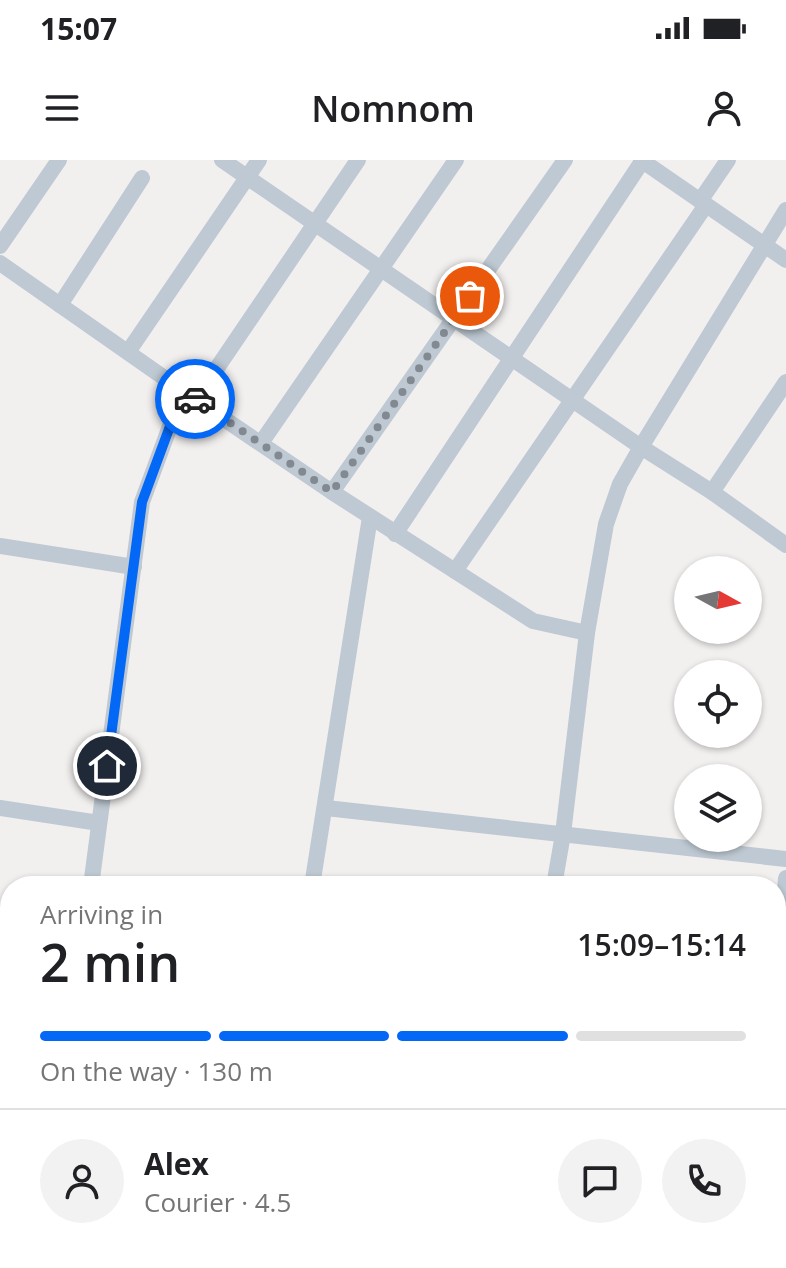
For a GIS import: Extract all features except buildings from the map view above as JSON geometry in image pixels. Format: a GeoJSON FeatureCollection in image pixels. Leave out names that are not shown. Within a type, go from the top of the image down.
{"type":"FeatureCollection","features":[{"type":"Feature","properties":{"kind":"street"},"geometry":{"type":"LineString","coordinates":[[0,246],[59,160]]}},
{"type":"Feature","properties":{"kind":"street"},"geometry":{"type":"LineString","coordinates":[[222,160],[786,545]]}},
{"type":"Feature","properties":{"kind":"street"},"geometry":{"type":"LineString","coordinates":[[128,352],[259,160]]}},
{"type":"Feature","properties":{"kind":"street"},"geometry":{"type":"LineString","coordinates":[[92,876],[142,502],[189,395],[358,160]]}},
{"type":"Feature","properties":{"kind":"street"},"geometry":{"type":"LineString","coordinates":[[261,443],[456,160]]}},
{"type":"Feature","properties":{"kind":"street"},"geometry":{"type":"LineString","coordinates":[[332,492],[565,160]]}},
{"type":"Feature","properties":{"kind":"street"},"geometry":{"type":"LineString","coordinates":[[395,534],[642,160],[786,260]]}},
{"type":"Feature","properties":{"kind":"street"},"geometry":{"type":"LineString","coordinates":[[455,571],[703,203],[728,160]]}},
{"type":"Feature","properties":{"kind":"street"},"geometry":{"type":"LineString","coordinates":[[60,305],[142,178]]}},
{"type":"Feature","properties":{"kind":"street"},"geometry":{"type":"LineString","coordinates":[[556,876],[587,633],[612,505],[641,447],[786,210]]}},
{"type":"Feature","properties":{"kind":"street"},"geometry":{"type":"LineString","coordinates":[[0,263],[332,492],[533,621],[587,633]]}},
{"type":"Feature","properties":{"kind":"street"},"geometry":{"type":"LineString","coordinates":[[712,492],[786,382]]}},
{"type":"Feature","properties":{"kind":"street"},"geometry":{"type":"LineString","coordinates":[[314,876],[370,517]]}},
{"type":"Feature","properties":{"kind":"street"},"geometry":{"type":"LineString","coordinates":[[0,546],[134,567]]}},
{"type":"Feature","properties":{"kind":"street"},"geometry":{"type":"LineString","coordinates":[[0,808],[99,823]]}},
{"type":"Feature","properties":{"kind":"street"},"geometry":{"type":"LineString","coordinates":[[326,808],[786,859]]}},
{"type":"Feature","properties":{"kind":"way so far"},"geometry":{"type":"LineString","coordinates":[[195,399],[332,492],[470,296]]}},
{"type":"Feature","properties":{"kind":"route"},"geometry":{"type":"LineString","coordinates":[[107,766],[142,502],[183,391],[195,399]]}}]}
